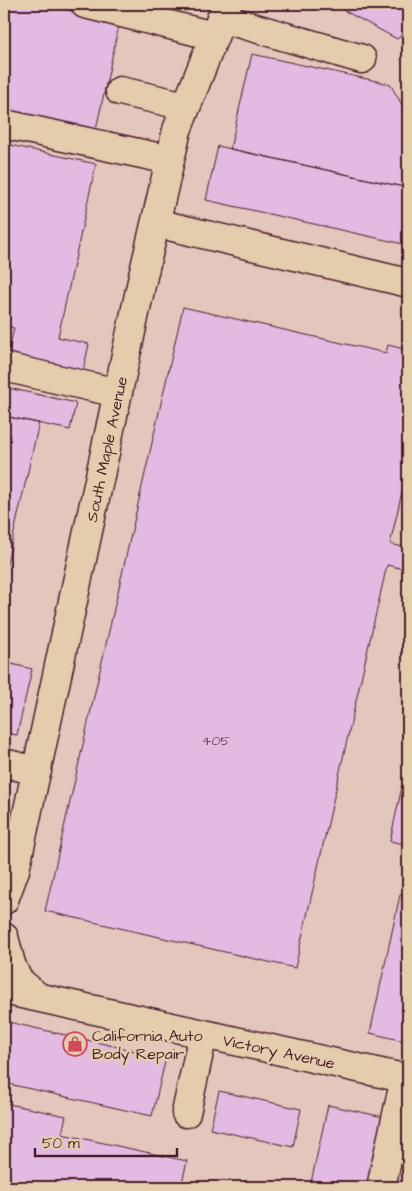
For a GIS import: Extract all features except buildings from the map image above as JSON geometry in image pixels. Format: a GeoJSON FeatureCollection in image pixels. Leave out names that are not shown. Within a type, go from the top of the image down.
{"type":"FeatureCollection","features":[{"type":"Feature","properties":{"kind":"street"},"geometry":{"type":"LineString","coordinates":[[85,4],[221,19],[362,59]]}},
{"type":"Feature","properties":{"kind":"street","name":"South Maple Avenue"},"geometry":{"type":"LineString","coordinates":[[4,900],[15,870],[177,130],[221,19]]}},
{"type":"Feature","properties":{"kind":"street"},"geometry":{"type":"LineString","coordinates":[[120,91],[186,106]]}},
{"type":"Feature","properties":{"kind":"street"},"geometry":{"type":"LineString","coordinates":[[4,124],[170,160]]}},
{"type":"Feature","properties":{"kind":"street"},"geometry":{"type":"LineString","coordinates":[[156,223],[408,282]]}},
{"type":"Feature","properties":{"kind":"street"},"geometry":{"type":"LineString","coordinates":[[4,367],[118,393]]}},
{"type":"Feature","properties":{"kind":"street"},"geometry":{"type":"LineString","coordinates":[[4,763],[37,770]]}},
{"type":"Feature","properties":{"kind":"street"},"geometry":{"type":"LineString","coordinates":[[4,936],[11,964],[18,980],[38,998]]}},
{"type":"Feature","properties":{"kind":"street","name":"Victory Avenue"},"geometry":{"type":"LineString","coordinates":[[4,990],[407,1079]]}},
{"type":"Feature","properties":{"kind":"street"},"geometry":{"type":"LineString","coordinates":[[186,1112],[203,1034]]}},
{"type":"Feature","properties":{"kind":"street"},"geometry":{"type":"LineString","coordinates":[[381,1187],[407,1079]]}},
{"type":"Feature","properties":{"kind":"shaded area"},"geometry":{"type":"Polygon","coordinates":[[[4,4],[408,4],[408,1187],[4,1187],[4,4]]]}},
{"type":"Feature","properties":{"kind":"place","name":"California Auto Body Repair"},"geometry":{"type":"Point","coordinates":[75,1044]}}]}
